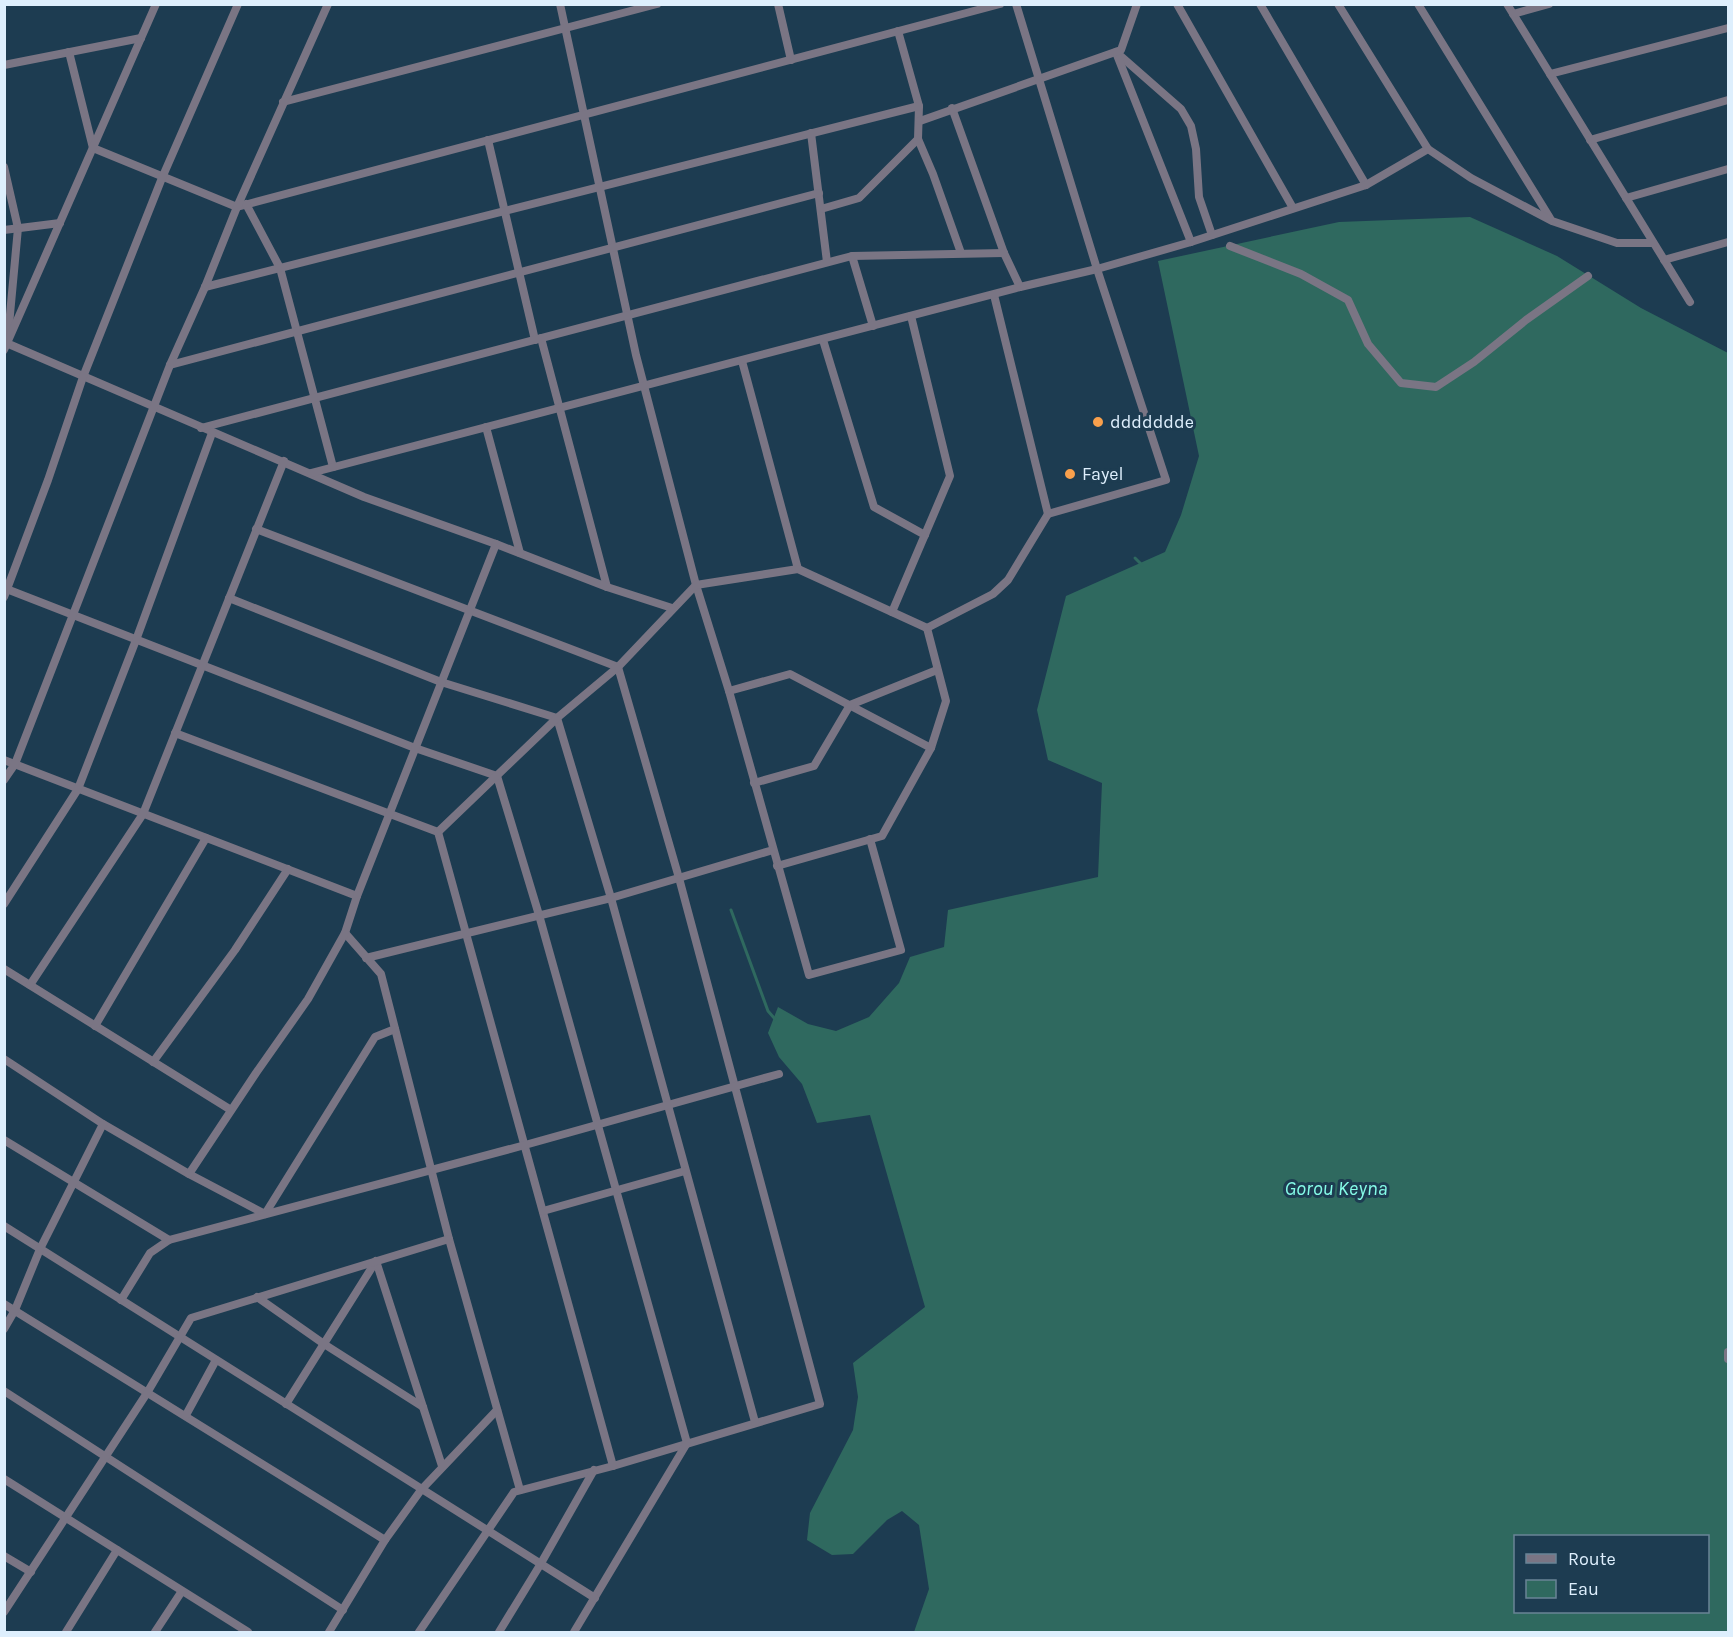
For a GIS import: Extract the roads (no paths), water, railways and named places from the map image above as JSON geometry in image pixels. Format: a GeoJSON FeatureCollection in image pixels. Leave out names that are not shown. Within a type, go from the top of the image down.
{"type":"FeatureCollection","features":[{"type":"Feature","properties":{"kind":"street"},"geometry":{"type":"LineString","coordinates":[[6,345],[156,4]]}},
{"type":"Feature","properties":{"kind":"street"},"geometry":{"type":"LineString","coordinates":[[238,4],[162,178],[83,377],[5,592],[72,615],[416,748],[497,776]]}},
{"type":"Feature","properties":{"kind":"street"},"geometry":{"type":"LineString","coordinates":[[4,780],[15,764],[170,365],[241,206],[283,102],[328,4]]}},
{"type":"Feature","properties":{"kind":"street"},"geometry":{"type":"LineString","coordinates":[[560,4],[644,387],[696,585],[729,691],[808,975],[901,950],[870,839]]}},
{"type":"Feature","properties":{"kind":"street"},"geometry":{"type":"LineString","coordinates":[[283,102],[637,7],[657,4]]}},
{"type":"Feature","properties":{"kind":"street"},"geometry":{"type":"LineString","coordinates":[[778,4],[791,60]]}},
{"type":"Feature","properties":{"kind":"street"},"geometry":{"type":"LineString","coordinates":[[93,148],[162,178],[241,206],[1000,4]]}},
{"type":"Feature","properties":{"kind":"street"},"geometry":{"type":"LineString","coordinates":[[927,628],[993,594],[1008,580],[1048,514],[1166,480],[1097,269],[1016,4]]}},
{"type":"Feature","properties":{"kind":"street"},"geometry":{"type":"LineString","coordinates":[[920,121],[1121,50],[1137,4]]}},
{"type":"Feature","properties":{"kind":"street"},"geometry":{"type":"LineString","coordinates":[[1177,4],[1293,208]]}},
{"type":"Feature","properties":{"kind":"street"},"geometry":{"type":"LineString","coordinates":[[1260,4],[1366,185]]}},
{"type":"Feature","properties":{"kind":"street"},"geometry":{"type":"LineString","coordinates":[[1338,4],[1428,149],[1471,178],[1552,221],[1617,243],[1653,243]]}},
{"type":"Feature","properties":{"kind":"street"},"geometry":{"type":"LineString","coordinates":[[1418,4],[1552,221]]}},
{"type":"Feature","properties":{"kind":"street"},"geometry":{"type":"LineString","coordinates":[[1507,4],[1690,302]]}},
{"type":"Feature","properties":{"kind":"street"},"geometry":{"type":"LineString","coordinates":[[1513,14],[1549,4]]}},
{"type":"Feature","properties":{"kind":"street"},"geometry":{"type":"LineString","coordinates":[[1550,74],[1728,28]]}},
{"type":"Feature","properties":{"kind":"street"},"geometry":{"type":"LineString","coordinates":[[898,32],[919,106],[918,139],[961,253]]}},
{"type":"Feature","properties":{"kind":"street"},"geometry":{"type":"LineString","coordinates":[[4,65],[141,38]]}},
{"type":"Feature","properties":{"kind":"street"},"geometry":{"type":"LineString","coordinates":[[69,52],[93,148]]}},
{"type":"Feature","properties":{"kind":"street"},"geometry":{"type":"LineString","coordinates":[[1116,52],[1181,109],[1191,126],[1196,149],[1199,197],[1212,235]]}},
{"type":"Feature","properties":{"kind":"street"},"geometry":{"type":"LineString","coordinates":[[1116,52],[1191,243]]}},
{"type":"Feature","properties":{"kind":"street"},"geometry":{"type":"LineString","coordinates":[[1590,140],[1728,100]]}},
{"type":"Feature","properties":{"kind":"street"},"geometry":{"type":"LineString","coordinates":[[205,287],[919,106]]}},
{"type":"Feature","properties":{"kind":"street"},"geometry":{"type":"LineString","coordinates":[[952,108],[1004,253],[1020,287]]}},
{"type":"Feature","properties":{"kind":"street"},"geometry":{"type":"LineString","coordinates":[[811,133],[828,262]]}},
{"type":"Feature","properties":{"kind":"street"},"geometry":{"type":"LineString","coordinates":[[821,209],[859,198],[918,139]]}},
{"type":"Feature","properties":{"kind":"street"},"geometry":{"type":"LineString","coordinates":[[488,140],[519,273],[560,408],[607,587]]}},
{"type":"Feature","properties":{"kind":"street"},"geometry":{"type":"LineString","coordinates":[[311,473],[1191,243],[1366,185],[1428,149]]}},
{"type":"Feature","properties":{"kind":"street"},"geometry":{"type":"LineString","coordinates":[[4,167],[18,228],[6,345]]}},
{"type":"Feature","properties":{"kind":"street"},"geometry":{"type":"LineString","coordinates":[[1626,198],[1728,169]]}},
{"type":"Feature","properties":{"kind":"street"},"geometry":{"type":"LineString","coordinates":[[170,365],[819,193]]}},
{"type":"Feature","properties":{"kind":"street"},"geometry":{"type":"LineString","coordinates":[[241,206],[280,268],[333,467]]}},
{"type":"Feature","properties":{"kind":"street"},"geometry":{"type":"LineString","coordinates":[[4,231],[60,223]]}},
{"type":"Feature","properties":{"kind":"street"},"geometry":{"type":"LineString","coordinates":[[1664,260],[1728,242]]}},
{"type":"Feature","properties":{"kind":"street"},"geometry":{"type":"LineString","coordinates":[[1230,246],[1301,274],[1348,300],[1368,344],[1401,383],[1436,387],[1474,362],[1526,320],[1588,276]]}},
{"type":"Feature","properties":{"kind":"street"},"geometry":{"type":"LineString","coordinates":[[201,428],[852,256],[1004,253]]}},
{"type":"Feature","properties":{"kind":"street"},"geometry":{"type":"LineString","coordinates":[[852,256],[873,326]]}},
{"type":"Feature","properties":{"kind":"street"},"geometry":{"type":"LineString","coordinates":[[994,295],[1048,514]]}},
{"type":"Feature","properties":{"kind":"street"},"geometry":{"type":"LineString","coordinates":[[892,612],[950,476],[911,316]]}},
{"type":"Feature","properties":{"kind":"street"},"geometry":{"type":"LineString","coordinates":[[823,340],[874,507],[925,535]]}},
{"type":"Feature","properties":{"kind":"street"},"geometry":{"type":"LineString","coordinates":[[6,345],[154,406],[212,433],[284,461],[364,497],[607,587],[672,608]]}},
{"type":"Feature","properties":{"kind":"street"},"geometry":{"type":"LineString","coordinates":[[742,361],[798,569]]}},
{"type":"Feature","properties":{"kind":"street"},"geometry":{"type":"LineString","coordinates":[[486,427],[520,553]]}},
{"type":"Feature","properties":{"kind":"street"},"geometry":{"type":"LineString","coordinates":[[4,904],[78,789],[212,433]]}},
{"type":"Feature","properties":{"kind":"street"},"geometry":{"type":"LineString","coordinates":[[30,984],[143,814],[284,461]]}},
{"type":"Feature","properties":{"kind":"street"},"geometry":{"type":"LineString","coordinates":[[256,530],[470,609],[618,667]]}},
{"type":"Feature","properties":{"kind":"street"},"geometry":{"type":"LineString","coordinates":[[189,1174],[309,999],[345,933],[389,813],[496,544]]}},
{"type":"Feature","properties":{"kind":"street"},"geometry":{"type":"LineString","coordinates":[[438,832],[557,718],[618,667],[696,585],[798,569],[927,628]]}},
{"type":"Feature","properties":{"kind":"street"},"geometry":{"type":"LineString","coordinates":[[229,598],[441,682],[557,718]]}},
{"type":"Feature","properties":{"kind":"street"},"geometry":{"type":"LineString","coordinates":[[777,866],[882,836],[931,748],[946,701],[927,628]]}},
{"type":"Feature","properties":{"kind":"street"},"geometry":{"type":"LineString","coordinates":[[419,1632],[513,1492],[613,1466],[820,1404],[680,878],[618,667]]}},
{"type":"Feature","properties":{"kind":"street"},"geometry":{"type":"LineString","coordinates":[[754,783],[814,766],[850,705],[938,669]]}},
{"type":"Feature","properties":{"kind":"street"},"geometry":{"type":"LineString","coordinates":[[729,691],[790,674],[931,748]]}},
{"type":"Feature","properties":{"kind":"street"},"geometry":{"type":"LineString","coordinates":[[557,718],[611,898],[755,1422]]}},
{"type":"Feature","properties":{"kind":"street"},"geometry":{"type":"LineString","coordinates":[[176,733],[438,832]]}},
{"type":"Feature","properties":{"kind":"street"},"geometry":{"type":"LineString","coordinates":[[4,760],[357,896]]}},
{"type":"Feature","properties":{"kind":"street"},"geometry":{"type":"LineString","coordinates":[[497,776],[539,915],[687,1443],[574,1632]]}},
{"type":"Feature","properties":{"kind":"street"},"geometry":{"type":"LineString","coordinates":[[438,832],[613,1466]]}},
{"type":"Feature","properties":{"kind":"street"},"geometry":{"type":"LineString","coordinates":[[95,1026],[206,838]]}},
{"type":"Feature","properties":{"kind":"street"},"geometry":{"type":"LineString","coordinates":[[366,958],[611,898],[773,850]]}},
{"type":"Feature","properties":{"kind":"street"},"geometry":{"type":"LineString","coordinates":[[153,1062],[235,950],[288,869]]}},
{"type":"Feature","properties":{"kind":"street"},"geometry":{"type":"LineString","coordinates":[[345,933],[381,974],[449,1239],[520,1490]]}},
{"type":"Feature","properties":{"kind":"street"},"geometry":{"type":"LineString","coordinates":[[4,969],[231,1110]]}},
{"type":"Feature","properties":{"kind":"street"},"geometry":{"type":"LineString","coordinates":[[265,1214],[375,1037],[395,1029]]}},
{"type":"Feature","properties":{"kind":"street"},"geometry":{"type":"LineString","coordinates":[[4,1059],[103,1124],[189,1174],[265,1214]]}},
{"type":"Feature","properties":{"kind":"street"},"geometry":{"type":"LineString","coordinates":[[121,1300],[150,1253],[169,1240],[525,1145],[779,1074]]}},
{"type":"Feature","properties":{"kind":"street"},"geometry":{"type":"LineString","coordinates":[[4,1329],[15,1310],[40,1249],[103,1124]]}},
{"type":"Feature","properties":{"kind":"street"},"geometry":{"type":"LineString","coordinates":[[4,1140],[169,1240]]}},
{"type":"Feature","properties":{"kind":"street"},"geometry":{"type":"LineString","coordinates":[[543,1211],[685,1171]]}},
{"type":"Feature","properties":{"kind":"street"},"geometry":{"type":"LineString","coordinates":[[4,1226],[594,1599]]}},
{"type":"Feature","properties":{"kind":"street"},"geometry":{"type":"LineString","coordinates":[[4,1612],[67,1519],[147,1393],[191,1318],[449,1239]]}},
{"type":"Feature","properties":{"kind":"street"},"geometry":{"type":"LineString","coordinates":[[286,1404],[376,1261]]}},
{"type":"Feature","properties":{"kind":"street"},"geometry":{"type":"LineString","coordinates":[[376,1261],[442,1466]]}},
{"type":"Feature","properties":{"kind":"street"},"geometry":{"type":"LineString","coordinates":[[257,1298],[423,1407]]}},
{"type":"Feature","properties":{"kind":"street"},"geometry":{"type":"LineString","coordinates":[[4,1304],[385,1540]]}},
{"type":"Feature","properties":{"kind":"street"},"geometry":{"type":"LineString","coordinates":[[1728,1352],[1728,1359]]}},
{"type":"Feature","properties":{"kind":"street"},"geometry":{"type":"LineString","coordinates":[[186,1415],[216,1360]]}},
{"type":"Feature","properties":{"kind":"street"},"geometry":{"type":"LineString","coordinates":[[4,1391],[342,1610]]}},
{"type":"Feature","properties":{"kind":"street"},"geometry":{"type":"LineString","coordinates":[[328,1632],[385,1540],[421,1490],[497,1410]]}},
{"type":"Feature","properties":{"kind":"street"},"geometry":{"type":"LineString","coordinates":[[499,1632],[594,1470]]}},
{"type":"Feature","properties":{"kind":"street"},"geometry":{"type":"LineString","coordinates":[[4,1479],[182,1591],[237,1629],[248,1632]]}},
{"type":"Feature","properties":{"kind":"street"},"geometry":{"type":"LineString","coordinates":[[66,1632],[117,1550]]}},
{"type":"Feature","properties":{"kind":"street"},"geometry":{"type":"LineString","coordinates":[[4,1556],[31,1572]]}},
{"type":"Feature","properties":{"kind":"street"},"geometry":{"type":"LineString","coordinates":[[155,1632],[182,1591]]}},
{"type":"Feature","properties":{"kind":"water","name":"Gorou Keyna"},"geometry":{"type":"Polygon","coordinates":[[[1470,217],[1557,256],[1641,308],[1728,353],[1728,1632],[914,1632],[929,1589],[919,1525],[902,1511],[887,1520],[853,1554],[832,1555],[807,1540],[810,1513],[853,1430],[858,1397],[853,1363],[925,1307],[870,1115],[817,1123],[802,1084],[779,1057],[768,1033],[778,1007],[808,1024],[836,1031],[869,1017],[899,983],[910,957],[944,947],[948,910],[1098,877],[1102,783],[1048,760],[1037,710],[1066,596],[1165,552],[1181,515],[1199,456],[1158,261],[1339,222],[1470,217]]]}},
{"type":"Feature","properties":{"kind":"waterway"},"geometry":{"type":"LineString","coordinates":[[1135,558],[1142,565]]}},
{"type":"Feature","properties":{"kind":"waterway"},"geometry":{"type":"LineString","coordinates":[[731,910],[768,1011],[775,1019]]}},
{"type":"Feature","properties":{"kind":"place","name":"ddddddde"},"geometry":{"type":"Point","coordinates":[1098,422]}},
{"type":"Feature","properties":{"kind":"place","name":"Fayel"},"geometry":{"type":"Point","coordinates":[1070,474]}}]}
